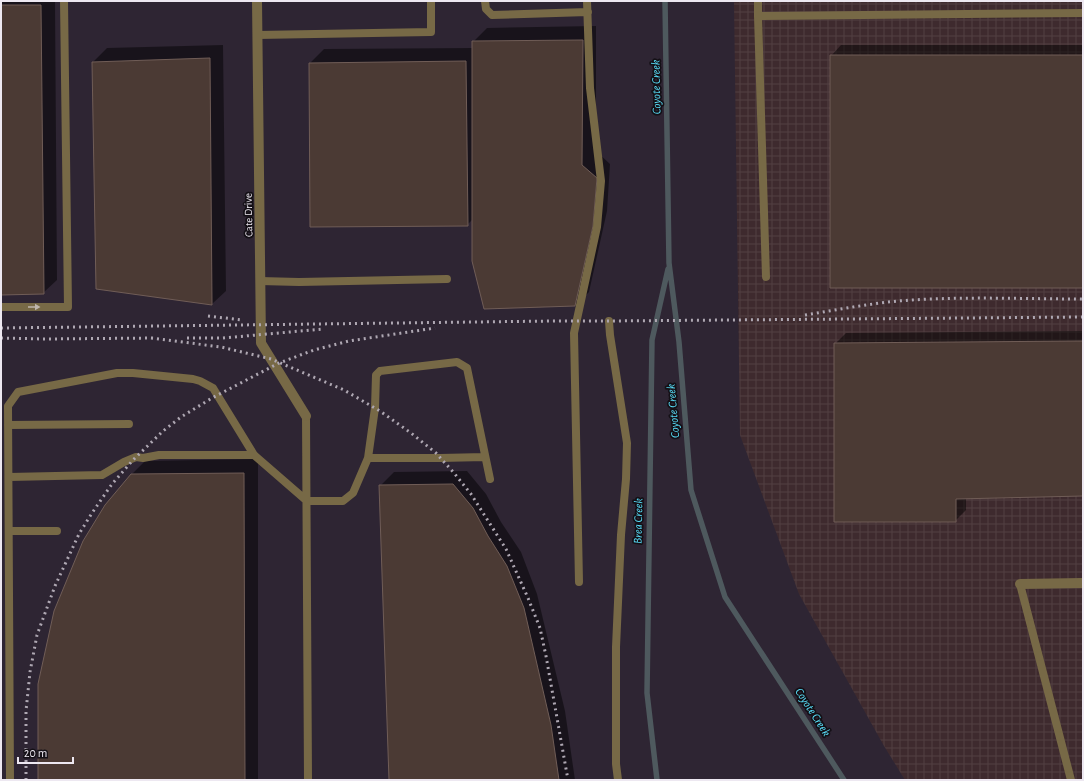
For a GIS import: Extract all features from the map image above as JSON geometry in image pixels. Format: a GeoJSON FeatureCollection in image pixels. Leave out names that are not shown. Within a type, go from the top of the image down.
{"type":"FeatureCollection","features":[{"type":"Feature","properties":{"kind":"street","name":"Cate Drive"},"geometry":{"type":"LineString","coordinates":[[257,1],[261,343],[306,416]]}},
{"type":"Feature","properties":{"kind":"street"},"geometry":{"type":"LineString","coordinates":[[1020,584],[1083,583]]}},
{"type":"Feature","properties":{"kind":"lane"},"geometry":{"type":"LineString","coordinates":[[1,307],[68,307],[64,1]]}},
{"type":"Feature","properties":{"kind":"lane"},"geometry":{"type":"LineString","coordinates":[[257,35],[431,32],[431,1]]}},
{"type":"Feature","properties":{"kind":"lane"},"geometry":{"type":"LineString","coordinates":[[485,1],[486,9],[492,15],[588,12]]}},
{"type":"Feature","properties":{"kind":"lane"},"geometry":{"type":"LineString","coordinates":[[579,582],[574,334],[597,227],[601,181],[590,88],[587,1]]}},
{"type":"Feature","properties":{"kind":"lane"},"geometry":{"type":"LineString","coordinates":[[758,1],[766,277]]}},
{"type":"Feature","properties":{"kind":"lane"},"geometry":{"type":"LineString","coordinates":[[758,16],[1083,14]]}},
{"type":"Feature","properties":{"kind":"lane"},"geometry":{"type":"LineString","coordinates":[[260,281],[299,282],[447,279]]}},
{"type":"Feature","properties":{"kind":"lane"},"geometry":{"type":"LineString","coordinates":[[609,321],[627,443],[616,647],[616,764],[618,780]]}},
{"type":"Feature","properties":{"kind":"lane"},"geometry":{"type":"LineString","coordinates":[[10,780],[8,406],[18,392],[117,373],[133,373],[200,381],[213,388],[254,455],[307,501],[343,501],[353,493],[368,458],[375,408],[376,375],[380,371],[457,362],[467,368],[490,479]]}},
{"type":"Feature","properties":{"kind":"lane"},"geometry":{"type":"LineString","coordinates":[[306,416],[308,780]]}},
{"type":"Feature","properties":{"kind":"lane"},"geometry":{"type":"LineString","coordinates":[[8,425],[129,424]]}},
{"type":"Feature","properties":{"kind":"lane"},"geometry":{"type":"LineString","coordinates":[[9,477],[102,475],[136,457],[143,458],[159,455],[254,455]]}},
{"type":"Feature","properties":{"kind":"lane"},"geometry":{"type":"LineString","coordinates":[[368,458],[485,457]]}},
{"type":"Feature","properties":{"kind":"lane"},"geometry":{"type":"LineString","coordinates":[[9,531],[57,531]]}},
{"type":"Feature","properties":{"kind":"lane"},"geometry":{"type":"LineString","coordinates":[[1020,584],[1071,780]]}},
{"type":"Feature","properties":{"kind":"shaded area"},"geometry":{"type":"Polygon","coordinates":[[[734,1],[1083,1],[1083,780],[905,780],[884,746],[799,594],[740,435],[734,1]]]}},
{"type":"Feature","properties":{"kind":"building"},"geometry":{"type":"Polygon","coordinates":[[[1,5],[41,5],[44,294],[1,295],[1,5]]]}},
{"type":"Feature","properties":{"kind":"building"},"geometry":{"type":"Polygon","coordinates":[[[583,40],[582,165],[597,178],[593,226],[575,306],[484,309],[472,261],[472,41],[583,40]]]}},
{"type":"Feature","properties":{"kind":"building"},"geometry":{"type":"Polygon","coordinates":[[[830,55],[1083,55],[1083,288],[830,288],[830,55]]]}},
{"type":"Feature","properties":{"kind":"building"},"geometry":{"type":"Polygon","coordinates":[[[210,58],[212,305],[96,289],[92,62],[210,58]]]}},
{"type":"Feature","properties":{"kind":"building"},"geometry":{"type":"Polygon","coordinates":[[[466,61],[468,226],[310,227],[309,63],[466,61]]]}},
{"type":"Feature","properties":{"kind":"building"},"geometry":{"type":"Polygon","coordinates":[[[1083,341],[1083,496],[956,499],[956,522],[834,522],[834,343],[1083,341]]]}},
{"type":"Feature","properties":{"kind":"building"},"geometry":{"type":"Polygon","coordinates":[[[244,473],[245,780],[38,780],[38,684],[54,611],[83,541],[105,505],[131,474],[244,473]]]}},
{"type":"Feature","properties":{"kind":"building"},"geometry":{"type":"Polygon","coordinates":[[[453,484],[473,508],[488,536],[507,566],[524,608],[551,725],[559,780],[389,780],[379,485],[453,484]]]}},
{"type":"Feature","properties":{"kind":"waterway","name":"Coyote Creek"},"geometry":{"type":"LineString","coordinates":[[665,1],[669,263],[679,342],[691,490],[725,597],[844,780]]}},
{"type":"Feature","properties":{"kind":"waterway","name":"Brea Creek"},"geometry":{"type":"LineString","coordinates":[[657,780],[647,693],[652,340],[668,269]]}},
{"type":"Feature","properties":{"kind":"railway"},"geometry":{"type":"LineString","coordinates":[[805,315],[875,304],[921,299],[1083,299]]}},
{"type":"Feature","properties":{"kind":"railway"},"geometry":{"type":"LineString","coordinates":[[208,316],[242,320]]}},
{"type":"Feature","properties":{"kind":"railway"},"geometry":{"type":"LineString","coordinates":[[1,328],[553,321],[1083,317]]}},
{"type":"Feature","properties":{"kind":"railway"},"geometry":{"type":"LineString","coordinates":[[26,780],[26,711],[30,672],[37,635],[55,586],[79,534],[112,484],[133,460],[163,431],[181,417],[212,398],[279,363],[314,350],[349,341],[435,328]]}},
{"type":"Feature","properties":{"kind":"railway"},"geometry":{"type":"LineString","coordinates":[[187,338],[223,338],[323,329]]}},
{"type":"Feature","properties":{"kind":"railway"},"geometry":{"type":"LineString","coordinates":[[1,338],[157,338]]}},
{"type":"Feature","properties":{"kind":"railway"},"geometry":{"type":"LineString","coordinates":[[151,338],[221,347],[271,359],[344,390],[380,411],[436,453],[471,494],[506,549],[528,598],[540,628],[568,780]]}}]}
